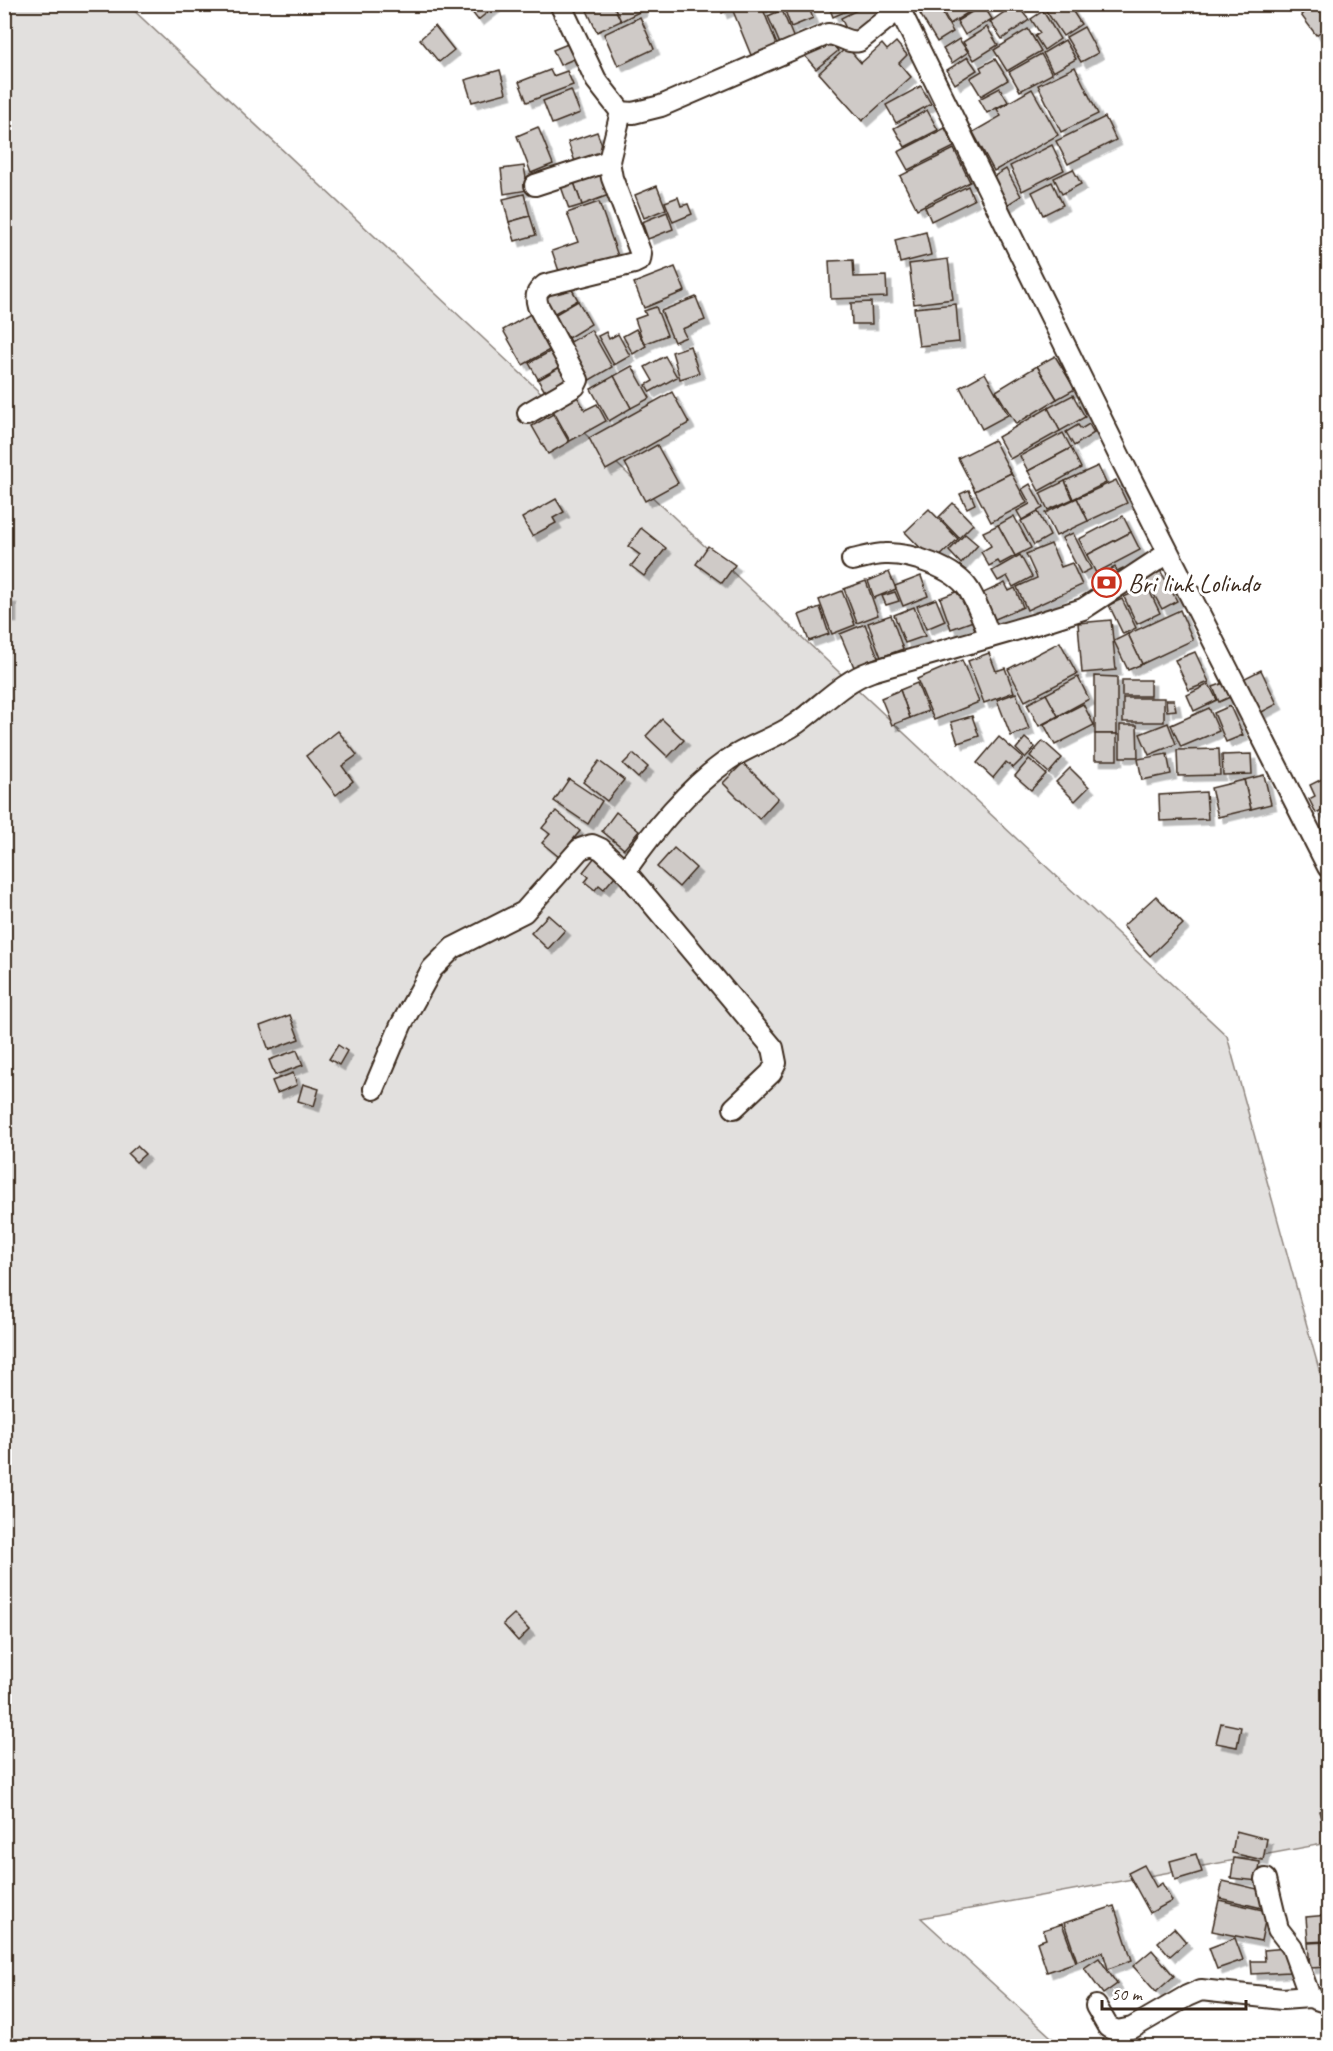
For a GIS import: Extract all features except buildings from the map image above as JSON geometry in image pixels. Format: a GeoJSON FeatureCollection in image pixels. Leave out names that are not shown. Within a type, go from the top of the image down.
{"type":"FeatureCollection","features":[{"type":"Feature","properties":{"kind":"street"},"geometry":{"type":"LineString","coordinates":[[560,4],[596,80],[621,112],[633,113],[661,106],[828,34],[836,35],[847,42],[859,41],[898,7],[1168,553],[1327,862]]}},
{"type":"Feature","properties":{"kind":"street"},"geometry":{"type":"LineString","coordinates":[[528,413],[575,386],[578,380],[538,306],[535,297],[538,290],[545,285],[640,260],[641,254],[612,178],[609,161],[621,112]]}},
{"type":"Feature","properties":{"kind":"street"},"geometry":{"type":"LineString","coordinates":[[534,185],[609,161]]}},
{"type":"Feature","properties":{"kind":"street"},"geometry":{"type":"LineString","coordinates":[[625,871],[641,848],[681,801],[706,778],[728,760],[796,724],[851,681],[872,671],[1083,609],[1168,553]]}},
{"type":"Feature","properties":{"kind":"street"},"geometry":{"type":"LineString","coordinates":[[852,560],[884,554],[904,555],[947,570],[968,588],[990,637]]}},
{"type":"Feature","properties":{"kind":"street"},"geometry":{"type":"LineString","coordinates":[[374,1089],[422,984],[432,969],[447,953],[524,912],[580,849],[592,845],[601,849],[625,871],[773,1048],[776,1063],[771,1074],[734,1108]]}},
{"type":"Feature","properties":{"kind":"street"},"geometry":{"type":"LineString","coordinates":[[1096,2006],[1108,2027],[1117,2031],[1132,2028],[1201,1990],[1282,1999],[1319,2000],[1292,1947],[1278,1929],[1266,1879]]}},
{"type":"Feature","properties":{"kind":"shaded area"},"geometry":{"type":"Polygon","coordinates":[[[5,5],[128,5],[1227,1036],[1328,1402],[1328,1843],[921,1918],[1061,2046],[5,2046],[5,5]]]}},
{"type":"Feature","properties":{"kind":"place","name":"Bri link Lolindo"},"geometry":{"type":"Point","coordinates":[1107,583]}}]}
